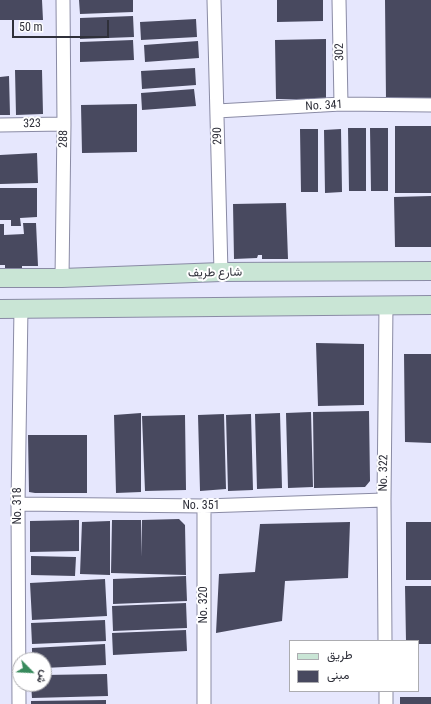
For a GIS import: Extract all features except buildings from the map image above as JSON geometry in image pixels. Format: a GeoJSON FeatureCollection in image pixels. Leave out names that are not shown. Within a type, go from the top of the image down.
{"type":"FeatureCollection","features":[{"type":"Feature","properties":{"kind":"street","name":"288"},"geometry":{"type":"LineString","coordinates":[[62,0],[64,124],[62,278]]}},
{"type":"Feature","properties":{"kind":"street","name":"290"},"geometry":{"type":"LineString","coordinates":[[214,0],[221,272]]}},
{"type":"Feature","properties":{"kind":"street","name":"302"},"geometry":{"type":"LineString","coordinates":[[339,0],[341,104]]}},
{"type":"Feature","properties":{"kind":"street","name":"No. 341"},"geometry":{"type":"LineString","coordinates":[[217,111],[341,104],[431,105]]}},
{"type":"Feature","properties":{"kind":"street","name":"323"},"geometry":{"type":"LineString","coordinates":[[0,125],[64,124]]}},
{"type":"Feature","properties":{"kind":"street","name":"شارع طريف"},"geometry":{"type":"LineString","coordinates":[[0,278],[62,278],[221,272],[431,271]]}},
{"type":"Feature","properties":{"kind":"street","name":"No. 322"},"geometry":{"type":"LineString","coordinates":[[385,640],[384,500],[386,305]]}},
{"type":"Feature","properties":{"kind":"street"},"geometry":{"type":"LineString","coordinates":[[0,309],[431,305]]}},
{"type":"Feature","properties":{"kind":"street","name":"No. 318"},"geometry":{"type":"LineString","coordinates":[[19,704],[18,504],[21,308]]}},
{"type":"Feature","properties":{"kind":"street","name":"No. 351"},"geometry":{"type":"LineString","coordinates":[[18,504],[204,506],[384,500]]}},
{"type":"Feature","properties":{"kind":"street","name":"No. 320"},"geometry":{"type":"LineString","coordinates":[[204,506],[204,704]]}},
{"type":"Feature","properties":{"kind":"street"},"geometry":{"type":"LineString","coordinates":[[386,692],[386,704]]}}]}
